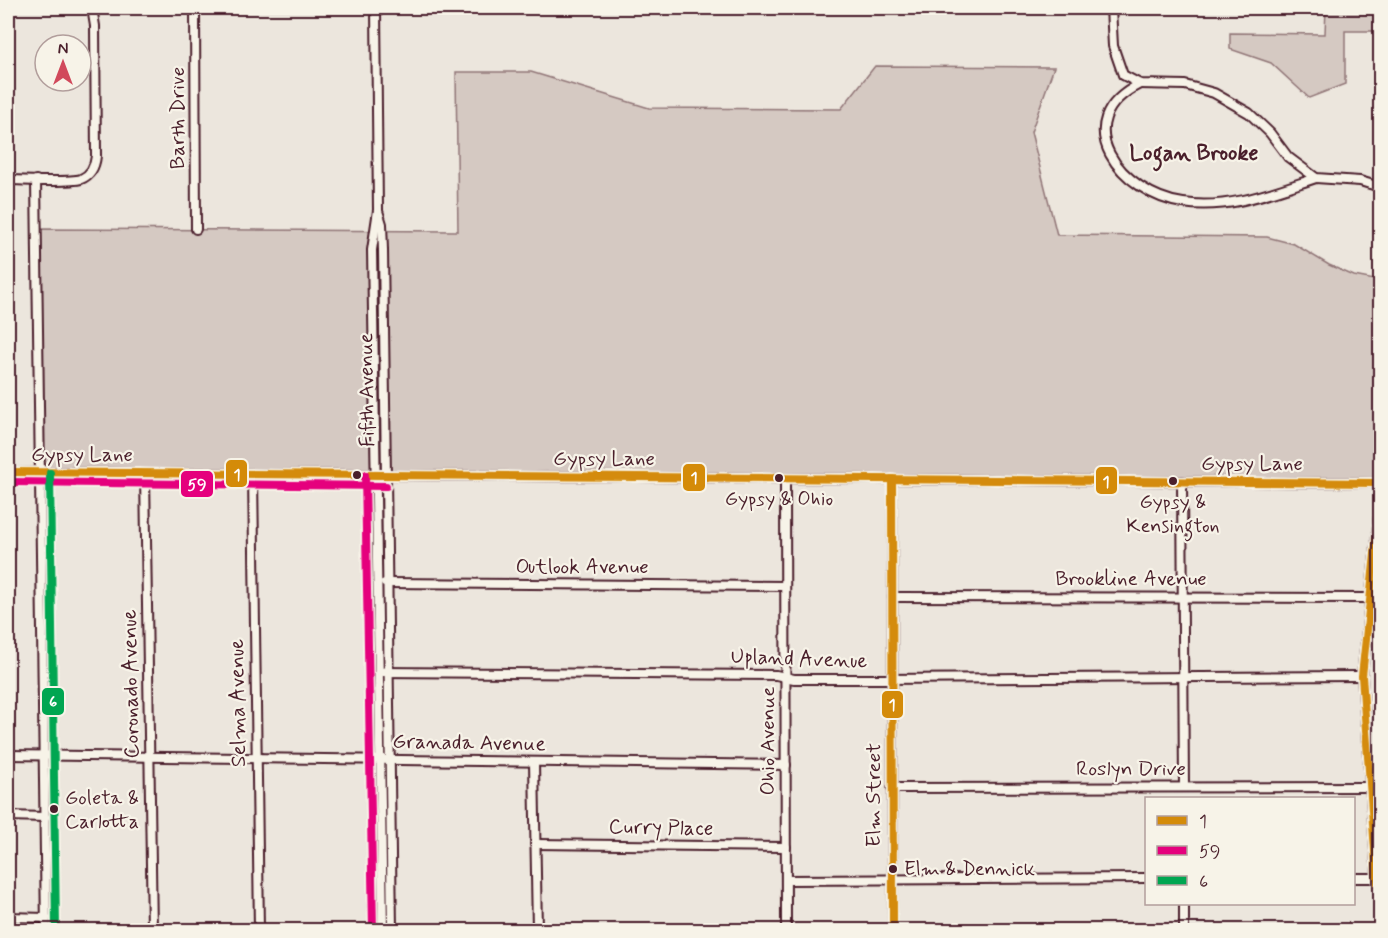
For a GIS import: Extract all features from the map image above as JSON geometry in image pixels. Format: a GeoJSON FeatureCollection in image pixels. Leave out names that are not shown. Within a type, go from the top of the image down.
{"type":"FeatureCollection","features":[{"type":"Feature","properties":{"kind":"street"},"geometry":{"type":"LineString","coordinates":[[8,180],[82,179],[94,166],[96,156],[96,37],[92,8]]}},
{"type":"Feature","properties":{"kind":"street","name":"Barth Drive"},"geometry":{"type":"LineString","coordinates":[[195,8],[195,229]]}},
{"type":"Feature","properties":{"kind":"street","name":"Fifth Avenue"},"geometry":{"type":"LineString","coordinates":[[376,8],[378,210],[372,250],[382,930]]}},
{"type":"Feature","properties":{"kind":"street"},"geometry":{"type":"LineString","coordinates":[[1111,8],[1113,46],[1123,75],[1120,95],[1105,119],[1104,141],[1115,164],[1150,193],[1178,203],[1211,205],[1248,200],[1316,178],[1360,181],[1380,187]]}},
{"type":"Feature","properties":{"kind":"street"},"geometry":{"type":"LineString","coordinates":[[1123,75],[1140,84],[1185,85],[1206,89],[1225,97],[1257,119],[1288,157],[1316,178]]}},
{"type":"Feature","properties":{"kind":"street"},"geometry":{"type":"LineString","coordinates":[[1120,95],[1140,84]]}},
{"type":"Feature","properties":{"kind":"street"},"geometry":{"type":"LineString","coordinates":[[1294,185],[1300,167]]}},
{"type":"Feature","properties":{"kind":"street"},"geometry":{"type":"LineString","coordinates":[[36,180],[46,930]]}},
{"type":"Feature","properties":{"kind":"street","name":"Fifth Avenue"},"geometry":{"type":"LineString","coordinates":[[378,210],[382,224],[383,250],[392,930]]}},
{"type":"Feature","properties":{"kind":"street","name":"Gypsy Lane"},"geometry":{"type":"LineString","coordinates":[[8,472],[1380,483]]}},
{"type":"Feature","properties":{"kind":"street","name":"Coronado Avenue"},"geometry":{"type":"LineString","coordinates":[[146,474],[152,930]]}},
{"type":"Feature","properties":{"kind":"street","name":"Selma Avenue"},"geometry":{"type":"LineString","coordinates":[[253,474],[259,930]]}},
{"type":"Feature","properties":{"kind":"street","name":"Ohio Avenue"},"geometry":{"type":"LineString","coordinates":[[785,478],[786,930]]}},
{"type":"Feature","properties":{"kind":"street","name":"Elm Street"},"geometry":{"type":"LineString","coordinates":[[892,479],[892,930]]}},
{"type":"Feature","properties":{"kind":"street"},"geometry":{"type":"LineString","coordinates":[[1182,482],[1184,787]]}},
{"type":"Feature","properties":{"kind":"street"},"geometry":{"type":"LineString","coordinates":[[1380,507],[1362,676],[1380,895]]}},
{"type":"Feature","properties":{"kind":"street","name":"Outlook Avenue"},"geometry":{"type":"LineString","coordinates":[[378,583],[785,586]]}},
{"type":"Feature","properties":{"kind":"street","name":"Brookline Avenue"},"geometry":{"type":"LineString","coordinates":[[892,597],[1371,598]]}},
{"type":"Feature","properties":{"kind":"street"},"geometry":{"type":"LineString","coordinates":[[1367,630],[1380,631]]}},
{"type":"Feature","properties":{"kind":"street","name":"Upland Avenue"},"geometry":{"type":"LineString","coordinates":[[379,672],[764,675],[794,679],[892,680],[1362,676]]}},
{"type":"Feature","properties":{"kind":"street","name":"Granada Avenue"},"geometry":{"type":"LineString","coordinates":[[8,755],[786,765]]}},
{"type":"Feature","properties":{"kind":"street"},"geometry":{"type":"LineString","coordinates":[[534,762],[537,930]]}},
{"type":"Feature","properties":{"kind":"street","name":"Roslyn Drive"},"geometry":{"type":"LineString","coordinates":[[892,788],[1370,787]]}},
{"type":"Feature","properties":{"kind":"street"},"geometry":{"type":"LineString","coordinates":[[8,816],[45,817]]}},
{"type":"Feature","properties":{"kind":"street","name":"Curry Place"},"geometry":{"type":"LineString","coordinates":[[536,844],[786,848]]}},
{"type":"Feature","properties":{"kind":"street"},"geometry":{"type":"LineString","coordinates":[[1355,878],[1378,872]]}},
{"type":"Feature","properties":{"kind":"street"},"geometry":{"type":"LineString","coordinates":[[786,880],[1145,878]]}},
{"type":"Feature","properties":{"kind":"street"},"geometry":{"type":"LineString","coordinates":[[1184,905],[1184,930]]}},
{"type":"Feature","properties":{"kind":"street"},"geometry":{"type":"LineString","coordinates":[[8,917],[46,918]]}},
{"type":"Feature","properties":{"kind":"shaded area"},"geometry":{"type":"Polygon","coordinates":[[[1326,8],[1380,8],[1380,31],[1345,31],[1345,84],[1309,98],[1271,63],[1230,49],[1230,33],[1325,34],[1326,8]]]}},
{"type":"Feature","properties":{"kind":"shaded area"},"geometry":{"type":"Polygon","coordinates":[[[875,66],[1054,67],[1031,132],[1057,235],[1267,237],[1294,244],[1329,265],[1354,276],[1380,281],[1380,483],[386,476],[392,930],[383,930],[375,476],[40,473],[37,229],[458,231],[456,72],[531,72],[649,108],[841,109],[875,66]]]}},
{"type":"Feature","properties":{"kind":"shaded area"},"geometry":{"type":"Polygon","coordinates":[[[1380,507],[1380,631],[1367,630],[1380,507]]]}},
{"type":"Feature","properties":{"kind":"transit line","name":"1"},"geometry":{"type":"LineString","coordinates":[[8,472],[1380,483]]}},
{"type":"Feature","properties":{"kind":"transit line","name":"6"},"geometry":{"type":"LineString","coordinates":[[50,473],[56,930]]}},
{"type":"Feature","properties":{"kind":"transit line","name":"59"},"geometry":{"type":"LineString","coordinates":[[365,475],[373,930]]}},
{"type":"Feature","properties":{"kind":"transit line","name":"1"},"geometry":{"type":"LineString","coordinates":[[892,479],[893,930]]}},
{"type":"Feature","properties":{"kind":"transit line","name":"59"},"geometry":{"type":"LineString","coordinates":[[8,482],[386,486]]}},
{"type":"Feature","properties":{"kind":"transit line","name":"1"},"geometry":{"type":"LineString","coordinates":[[1380,507],[1362,676],[1380,895]]}},
{"type":"Feature","properties":{"kind":"place","name":"Gypsy & Ohio"},"geometry":{"type":"Point","coordinates":[779,478]}},
{"type":"Feature","properties":{"kind":"place","name":"Gypsy & Kensington"},"geometry":{"type":"Point","coordinates":[1173,481]}},
{"type":"Feature","properties":{"kind":"place","name":"Goleta & Carlotta"},"geometry":{"type":"Point","coordinates":[54,809]}},
{"type":"Feature","properties":{"kind":"place","name":"Elm & Dennick"},"geometry":{"type":"Point","coordinates":[893,869]}},
{"type":"Feature","properties":{"kind":"district","name":"Logan Brooke"},"geometry":{"type":"Point","coordinates":[1194,154]}}]}
